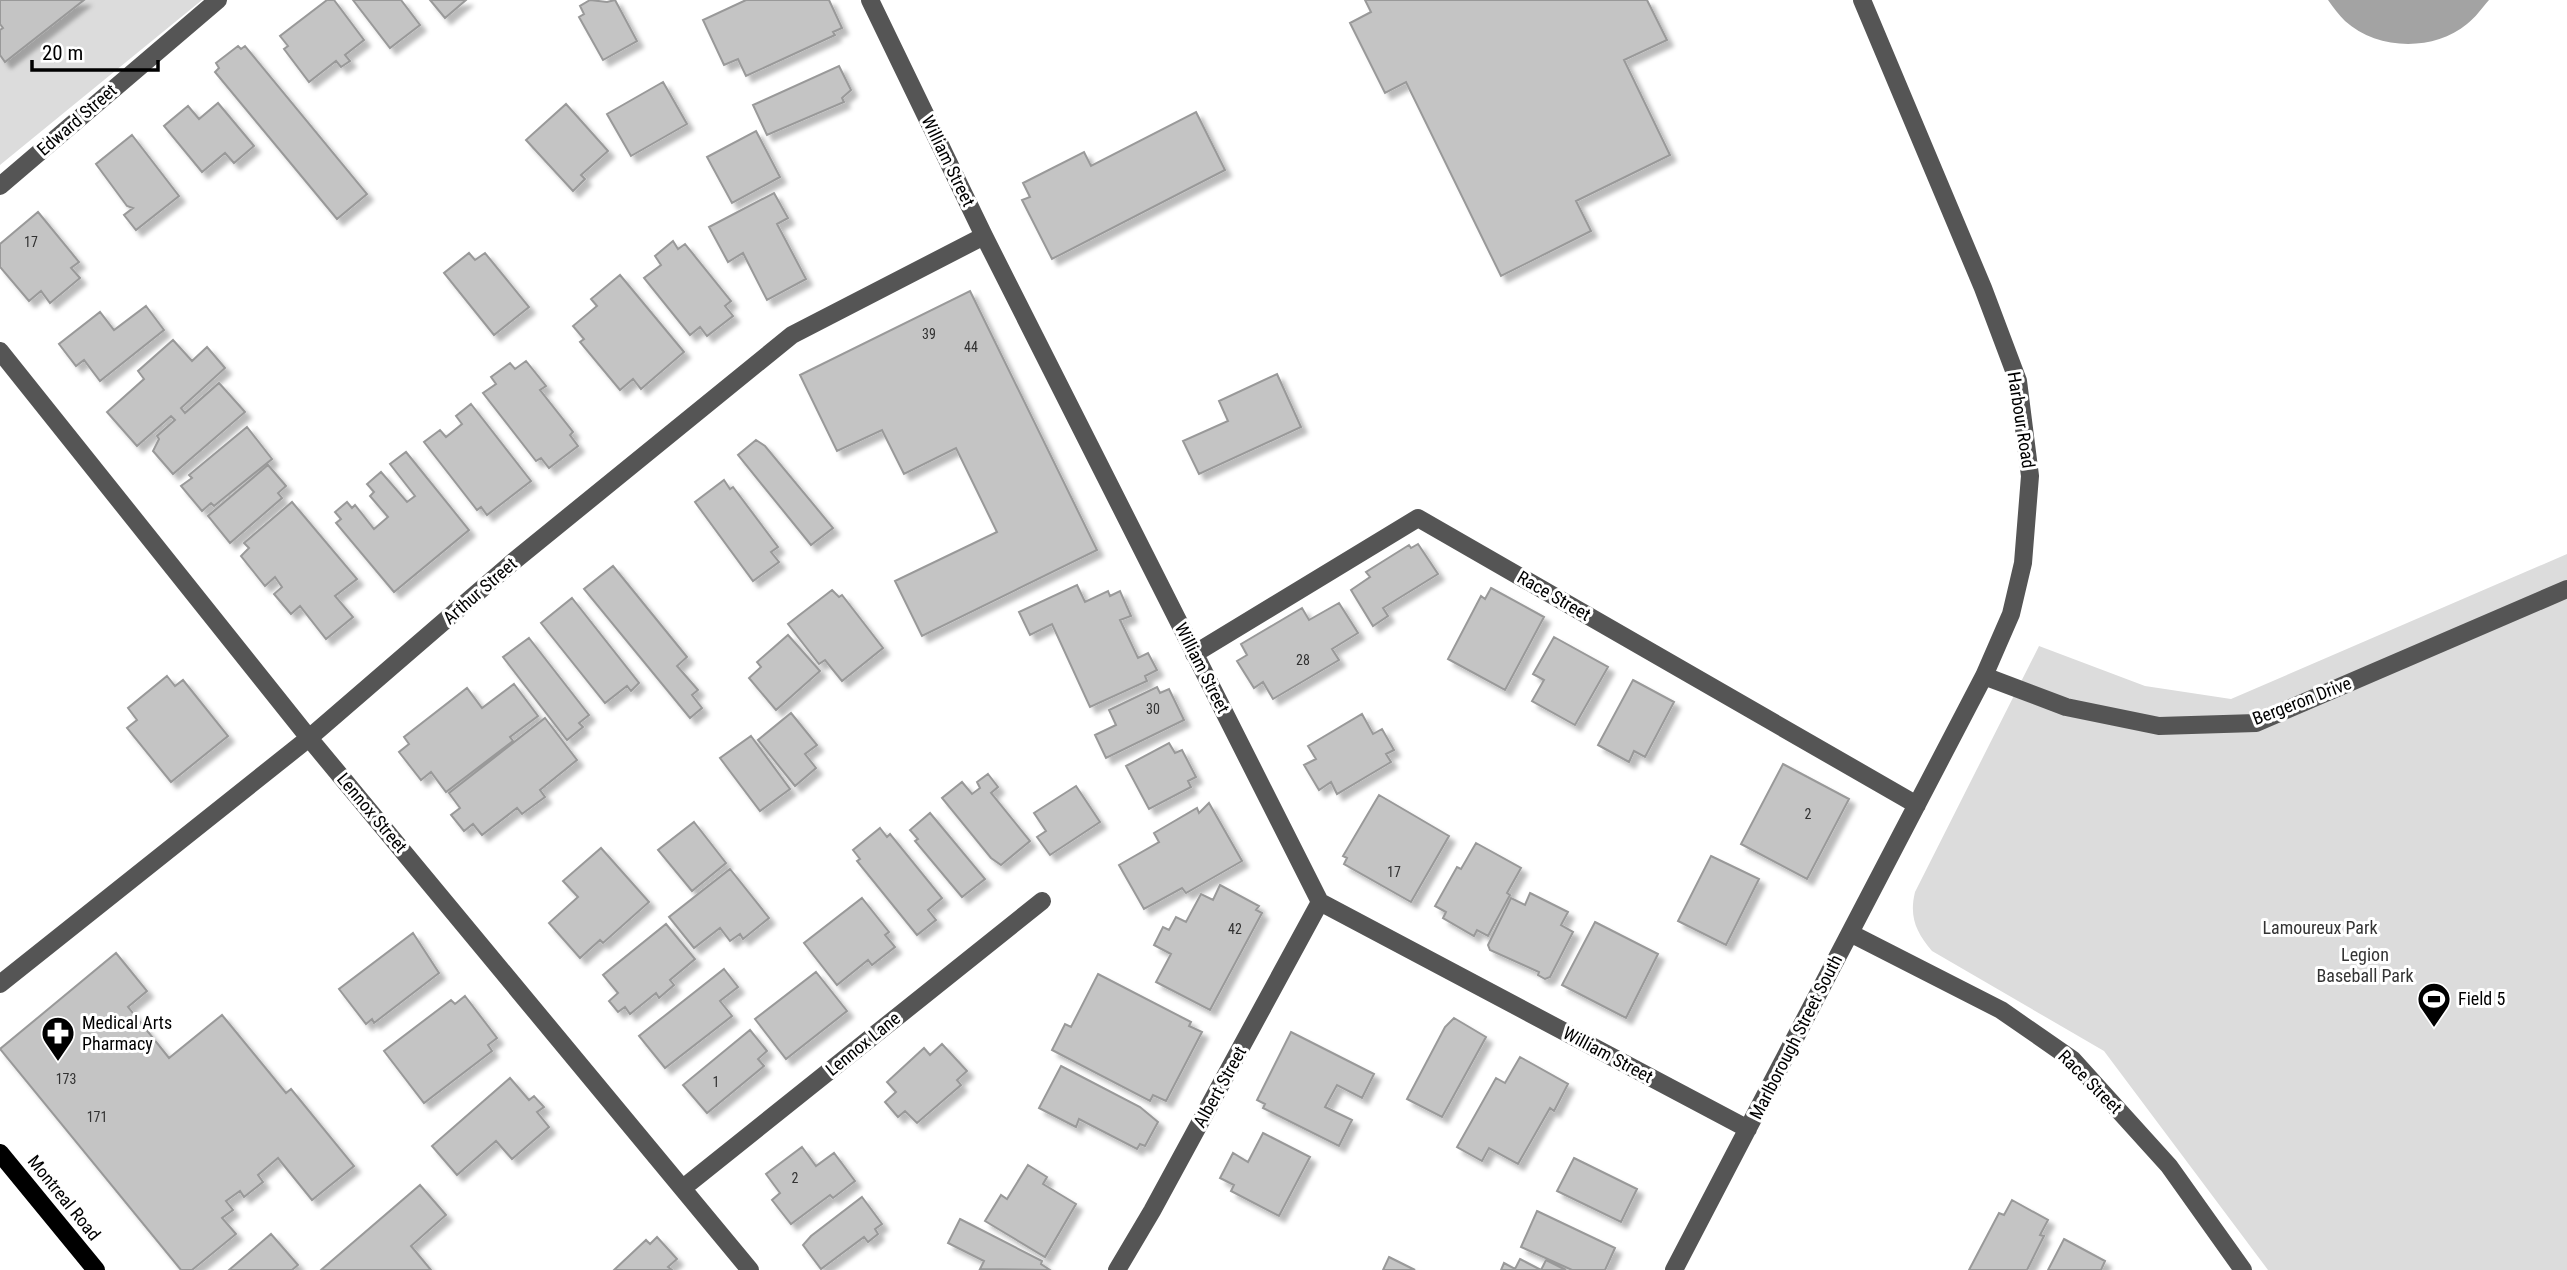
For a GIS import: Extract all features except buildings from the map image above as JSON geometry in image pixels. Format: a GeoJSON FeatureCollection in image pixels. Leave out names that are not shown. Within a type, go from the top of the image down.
{"type":"FeatureCollection","features":[{"type":"Feature","properties":{"kind":"main road","name":"Montreal Road"},"geometry":{"type":"LineString","coordinates":[[1,1155],[96,1270]]}},
{"type":"Feature","properties":{"kind":"street","name":"Edward Street"},"geometry":{"type":"LineString","coordinates":[[0,186],[218,0]]}},
{"type":"Feature","properties":{"kind":"street","name":"William Street"},"geometry":{"type":"LineString","coordinates":[[870,0],[984,236],[1320,902],[1748,1129]]}},
{"type":"Feature","properties":{"kind":"street","name":"Harbour Road"},"geometry":{"type":"LineString","coordinates":[[1862,0],[1983,288],[2018,381],[2030,476],[2023,563],[2011,614],[1983,676],[1917,805]]}},
{"type":"Feature","properties":{"kind":"street","name":"Arthur Street"},"geometry":{"type":"LineString","coordinates":[[0,984],[309,738],[514,561],[792,335],[984,236]]}},
{"type":"Feature","properties":{"kind":"street","name":"Lennox Street"},"geometry":{"type":"LineString","coordinates":[[0,351],[309,738],[750,1270]]}},
{"type":"Feature","properties":{"kind":"street","name":"Race Street"},"geometry":{"type":"LineString","coordinates":[[1194,654],[1418,518],[1917,805]]}},
{"type":"Feature","properties":{"kind":"street","name":"Bergeron Drive"},"geometry":{"type":"LineString","coordinates":[[1983,676],[2066,707],[2159,726],[2256,723],[2567,589]]}},
{"type":"Feature","properties":{"kind":"street","name":"Marlborough Street South"},"geometry":{"type":"LineString","coordinates":[[1674,1270],[1917,805]]}},
{"type":"Feature","properties":{"kind":"street","name":"Lennox Lane"},"geometry":{"type":"LineString","coordinates":[[683,1188],[1042,901]]}},
{"type":"Feature","properties":{"kind":"street","name":"Albert Street"},"geometry":{"type":"LineString","coordinates":[[1117,1270],[1152,1211],[1320,902]]}},
{"type":"Feature","properties":{"kind":"street","name":"Race Street"},"geometry":{"type":"LineString","coordinates":[[1850,933],[2001,1010],[2073,1060],[2169,1166],[2243,1270]]}},
{"type":"Feature","properties":{"kind":"green space"},"geometry":{"type":"Polygon","coordinates":[[[0,0],[202,0],[0,165],[0,0]]]}},
{"type":"Feature","properties":{"kind":"green space","name":"Lamoureux Park"},"geometry":{"type":"Polygon","coordinates":[[[2567,554],[2567,1270],[2268,1270],[2104,1051],[1932,951],[1915,924],[1915,892],[2039,646],[2145,686],[2231,699],[2567,554]]]}},
{"type":"Feature","properties":{"kind":"shaded area"},"geometry":{"type":"Polygon","coordinates":[[[2328,0],[2489,0],[2470,22],[2453,33],[2422,43],[2405,44],[2373,38],[2358,31],[2345,21],[2328,0]]]}},
{"type":"Feature","properties":{"kind":"place","name":"Field 5"},"geometry":{"type":"Point","coordinates":[2434,1029]}},
{"type":"Feature","properties":{"kind":"place","name":"Medical Arts Pharmacy"},"geometry":{"type":"Point","coordinates":[58,1063]}},
{"type":"Feature","properties":{"kind":"park label","name":"Legion Baseball Park"},"geometry":{"type":"Point","coordinates":[2365,965]}}]}
